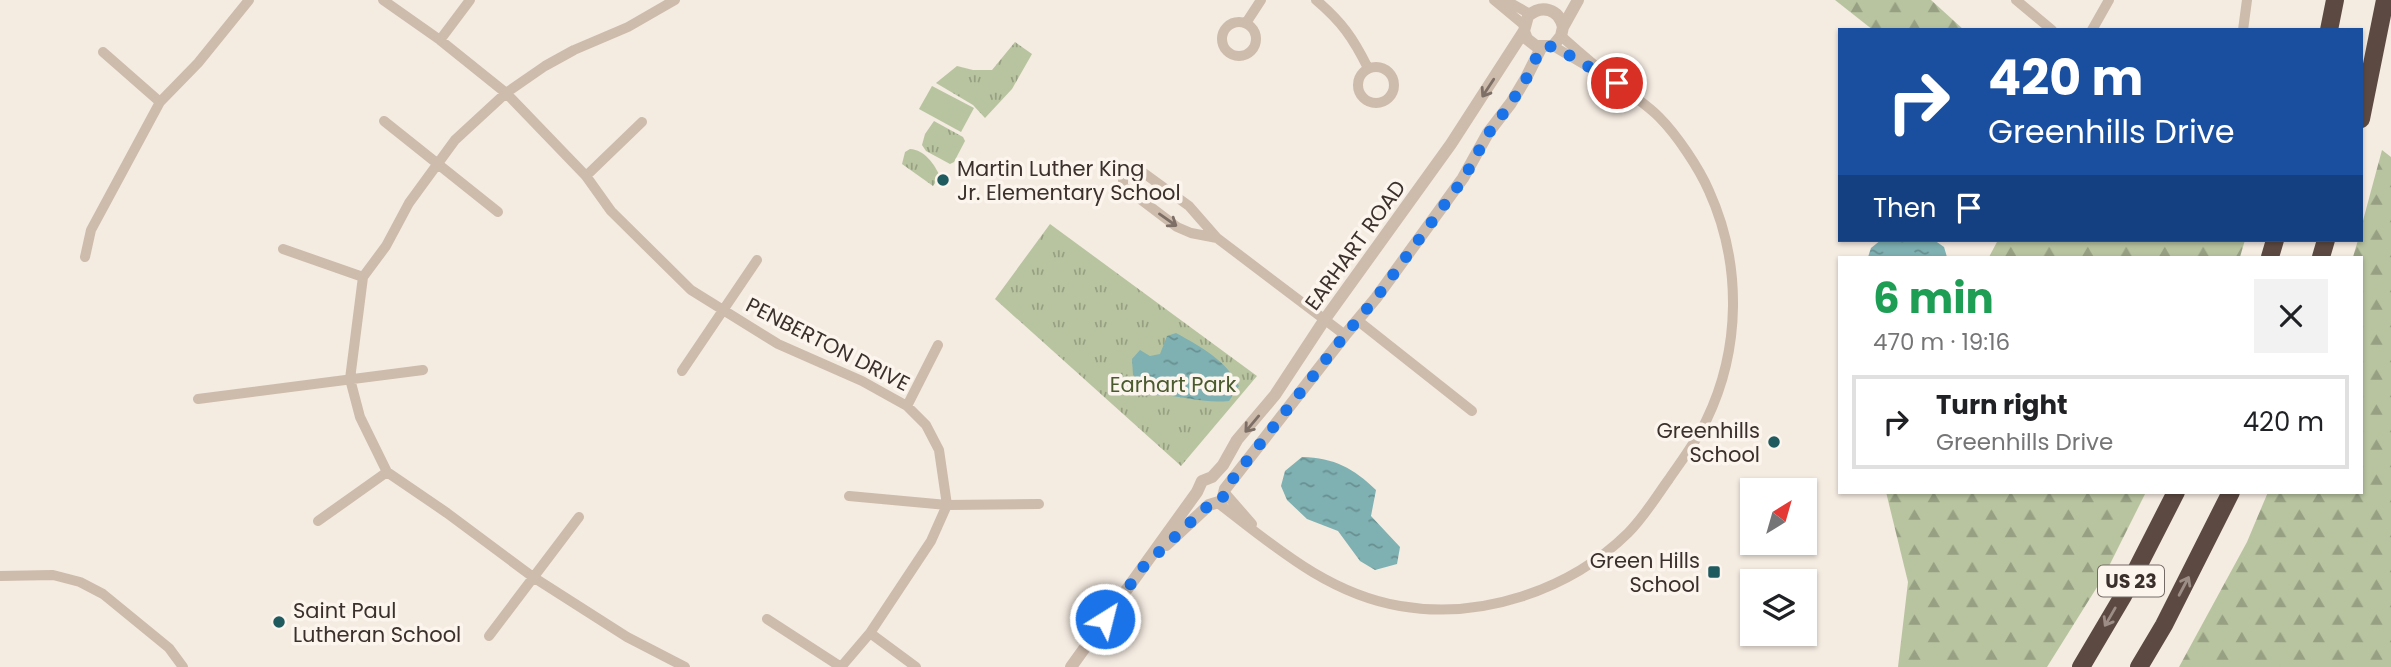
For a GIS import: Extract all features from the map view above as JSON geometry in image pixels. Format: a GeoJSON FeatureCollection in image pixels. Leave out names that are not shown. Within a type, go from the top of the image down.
{"type":"FeatureCollection","features":[{"type":"Feature","properties":{"kind":"highway"},"geometry":{"type":"LineString","coordinates":[[2329,28],[2335,0]]}},
{"type":"Feature","properties":{"kind":"highway"},"geometry":{"type":"LineString","coordinates":[[2363,109],[2385,0]]}},
{"type":"Feature","properties":{"kind":"highway","name":"US 23"},"geometry":{"type":"LineString","coordinates":[[2081,667],[2123,596],[2175,494]]}},
{"type":"Feature","properties":{"kind":"highway","name":"US 23"},"geometry":{"type":"LineString","coordinates":[[2140,667],[2230,494]]}},
{"type":"Feature","properties":{"kind":"street"},"geometry":{"type":"LineString","coordinates":[[85,257],[91,230],[160,102],[198,63],[249,0]]}},
{"type":"Feature","properties":{"kind":"street","name":"PENBERTON DRIVE"},"geometry":{"type":"LineString","coordinates":[[383,0],[440,40],[506,93],[586,176],[611,211],[691,290],[778,344],[862,381],[907,405],[926,425],[939,450],[947,505]]}},
{"type":"Feature","properties":{"kind":"street"},"geometry":{"type":"LineString","coordinates":[[440,40],[470,0]]}},
{"type":"Feature","properties":{"kind":"street"},"geometry":{"type":"LineString","coordinates":[[675,0],[628,27],[554,61],[506,93],[454,140],[409,202],[386,246],[363,277],[350,379],[360,417],[387,472],[533,578],[627,636],[685,667]]}},
{"type":"Feature","properties":{"kind":"street"},"geometry":{"type":"LineString","coordinates":[[1246,23],[1261,0]]}},
{"type":"Feature","properties":{"kind":"street"},"geometry":{"type":"LineString","coordinates":[[1316,0],[1332,13],[1353,38],[1368,68]]}},
{"type":"Feature","properties":{"kind":"street"},"geometry":{"type":"LineString","coordinates":[[1494,0],[1526,23]]}},
{"type":"Feature","properties":{"kind":"street"},"geometry":{"type":"LineString","coordinates":[[1197,492],[1200,500],[1219,498],[1296,562],[1331,583],[1368,599],[1430,609],[1491,605],[1535,593],[1600,556],[1628,533],[1692,447],[1707,420],[1722,381],[1734,316],[1726,238],[1709,190],[1681,145],[1659,117],[1555,39],[1531,43],[1526,23],[1505,0]]}},
{"type":"Feature","properties":{"kind":"street","name":"EARHART ROAD"},"geometry":{"type":"LineString","coordinates":[[1144,566],[1219,498],[1376,298],[1464,178],[1488,134],[1555,39],[1578,0]]}},
{"type":"Feature","properties":{"kind":"street"},"geometry":{"type":"LineString","coordinates":[[2016,0],[2050,28]]}},
{"type":"Feature","properties":{"kind":"street"},"geometry":{"type":"LineString","coordinates":[[2093,28],[2109,0]]}},
{"type":"Feature","properties":{"kind":"street"},"geometry":{"type":"LineString","coordinates":[[2243,28],[2247,0]]}},
{"type":"Feature","properties":{"kind":"street"},"geometry":{"type":"LineString","coordinates":[[1526,23],[1547,4],[1556,13],[1555,39]]}},
{"type":"Feature","properties":{"kind":"street","name":"EARHART ROAD"},"geometry":{"type":"LineString","coordinates":[[1071,667],[1197,492],[1202,481],[1212,477],[1223,465],[1237,440],[1275,395],[1325,319],[1451,144],[1526,23]]}},
{"type":"Feature","properties":{"kind":"street"},"geometry":{"type":"LineString","coordinates":[[103,52],[160,102]]}},
{"type":"Feature","properties":{"kind":"street"},"geometry":{"type":"LineString","coordinates":[[384,121],[498,212]]}},
{"type":"Feature","properties":{"kind":"street"},"geometry":{"type":"LineString","coordinates":[[586,176],[642,122]]}},
{"type":"Feature","properties":{"kind":"street"},"geometry":{"type":"LineString","coordinates":[[1217,238],[1191,233],[1177,226],[1122,186],[1123,175],[1133,169],[1141,172],[1189,206],[1217,238],[1345,335]]}},
{"type":"Feature","properties":{"kind":"street"},"geometry":{"type":"LineString","coordinates":[[283,248],[363,277]]}},
{"type":"Feature","properties":{"kind":"street"},"geometry":{"type":"LineString","coordinates":[[682,371],[757,260]]}},
{"type":"Feature","properties":{"kind":"street"},"geometry":{"type":"LineString","coordinates":[[1357,320],[1472,411]]}},
{"type":"Feature","properties":{"kind":"street"},"geometry":{"type":"LineString","coordinates":[[907,405],[938,345]]}},
{"type":"Feature","properties":{"kind":"street"},"geometry":{"type":"LineString","coordinates":[[198,398],[423,370]]}},
{"type":"Feature","properties":{"kind":"street"},"geometry":{"type":"LineString","coordinates":[[318,521],[387,472]]}},
{"type":"Feature","properties":{"kind":"street"},"geometry":{"type":"LineString","coordinates":[[1212,477],[1220,481],[1219,498]]}},
{"type":"Feature","properties":{"kind":"street"},"geometry":{"type":"LineString","coordinates":[[849,496],[947,505],[1038,504]]}},
{"type":"Feature","properties":{"kind":"street"},"geometry":{"type":"LineString","coordinates":[[767,619],[841,667],[870,634],[931,541],[947,505]]}},
{"type":"Feature","properties":{"kind":"street"},"geometry":{"type":"LineString","coordinates":[[489,636],[579,517]]}},
{"type":"Feature","properties":{"kind":"street"},"geometry":{"type":"LineString","coordinates":[[0,576],[53,575],[80,582],[103,594],[169,648],[183,667]]}},
{"type":"Feature","properties":{"kind":"street"},"geometry":{"type":"LineString","coordinates":[[870,634],[916,667]]}},
{"type":"Feature","properties":{"kind":"green space"},"geometry":{"type":"Polygon","coordinates":[[[1835,0],[1931,0],[1962,28],[1870,28],[1835,0]]]}},
{"type":"Feature","properties":{"kind":"green space"},"geometry":{"type":"Polygon","coordinates":[[[1015,42],[1032,54],[1012,89],[985,118],[973,105],[936,83],[957,66],[973,70],[992,70],[1015,42]]]}},
{"type":"Feature","properties":{"kind":"green space"},"geometry":{"type":"Polygon","coordinates":[[[932,86],[974,108],[961,132],[919,109],[932,86]]]}},
{"type":"Feature","properties":{"kind":"green space"},"geometry":{"type":"Polygon","coordinates":[[[934,121],[963,137],[965,141],[954,162],[950,164],[926,151],[922,145],[925,134],[934,121]]]}},
{"type":"Feature","properties":{"kind":"green space"},"geometry":{"type":"Polygon","coordinates":[[[910,149],[925,155],[935,167],[940,176],[933,186],[902,164],[905,152],[910,149]]]}},
{"type":"Feature","properties":{"kind":"green space"},"geometry":{"type":"Polygon","coordinates":[[[2382,150],[2391,157],[2391,667],[2179,667],[2247,542],[2267,494],[2363,494],[2363,256],[2353,256],[2357,242],[2363,242],[2363,221],[2382,150]]]}},
{"type":"Feature","properties":{"kind":"green space","name":"Earhart Park"},"geometry":{"type":"Polygon","coordinates":[[[1050,224],[1257,376],[1181,466],[995,299],[1050,224]]]}},
{"type":"Feature","properties":{"kind":"green space"},"geometry":{"type":"Polygon","coordinates":[[[1997,242],[2244,242],[2240,256],[1990,256],[1997,242]]]}},
{"type":"Feature","properties":{"kind":"green space"},"geometry":{"type":"Polygon","coordinates":[[[1886,494],[2145,494],[2104,576],[2047,667],[1898,667],[1908,582],[1886,494]]]}},
{"type":"Feature","properties":{"kind":"water"},"geometry":{"type":"Polygon","coordinates":[[[1878,242],[1937,242],[1944,247],[1947,256],[1868,256],[1871,248],[1878,242]]]}},
{"type":"Feature","properties":{"kind":"water"},"geometry":{"type":"Polygon","coordinates":[[[1176,333],[1212,355],[1234,377],[1239,386],[1229,401],[1155,395],[1133,375],[1132,359],[1140,350],[1150,356],[1160,354],[1167,336],[1176,333]]]}},
{"type":"Feature","properties":{"kind":"water"},"geometry":{"type":"Polygon","coordinates":[[[1302,457],[1324,459],[1343,466],[1376,490],[1371,516],[1400,547],[1397,564],[1375,570],[1360,561],[1338,531],[1307,519],[1287,500],[1281,486],[1285,471],[1302,457]]]}},
{"type":"Feature","properties":{"kind":"place","name":"Martin Luther King Jr. Elementary School"},"geometry":{"type":"Point","coordinates":[943,180]}},
{"type":"Feature","properties":{"kind":"place","name":"Greenhills School"},"geometry":{"type":"Point","coordinates":[1774,442]}},
{"type":"Feature","properties":{"kind":"place","name":"Green Hills School"},"geometry":{"type":"Point","coordinates":[1714,572]}},
{"type":"Feature","properties":{"kind":"place","name":"Saint Paul Lutheran School"},"geometry":{"type":"Point","coordinates":[279,622]}},
{"type":"Feature","properties":{"kind":"route"},"geometry":{"type":"LineString","coordinates":[[1105,619],[1144,566],[1209,505],[1222,501],[1225,489],[1376,298],[1464,178],[1488,134],[1526,79],[1541,48],[1553,46],[1617,83]]}}]}
